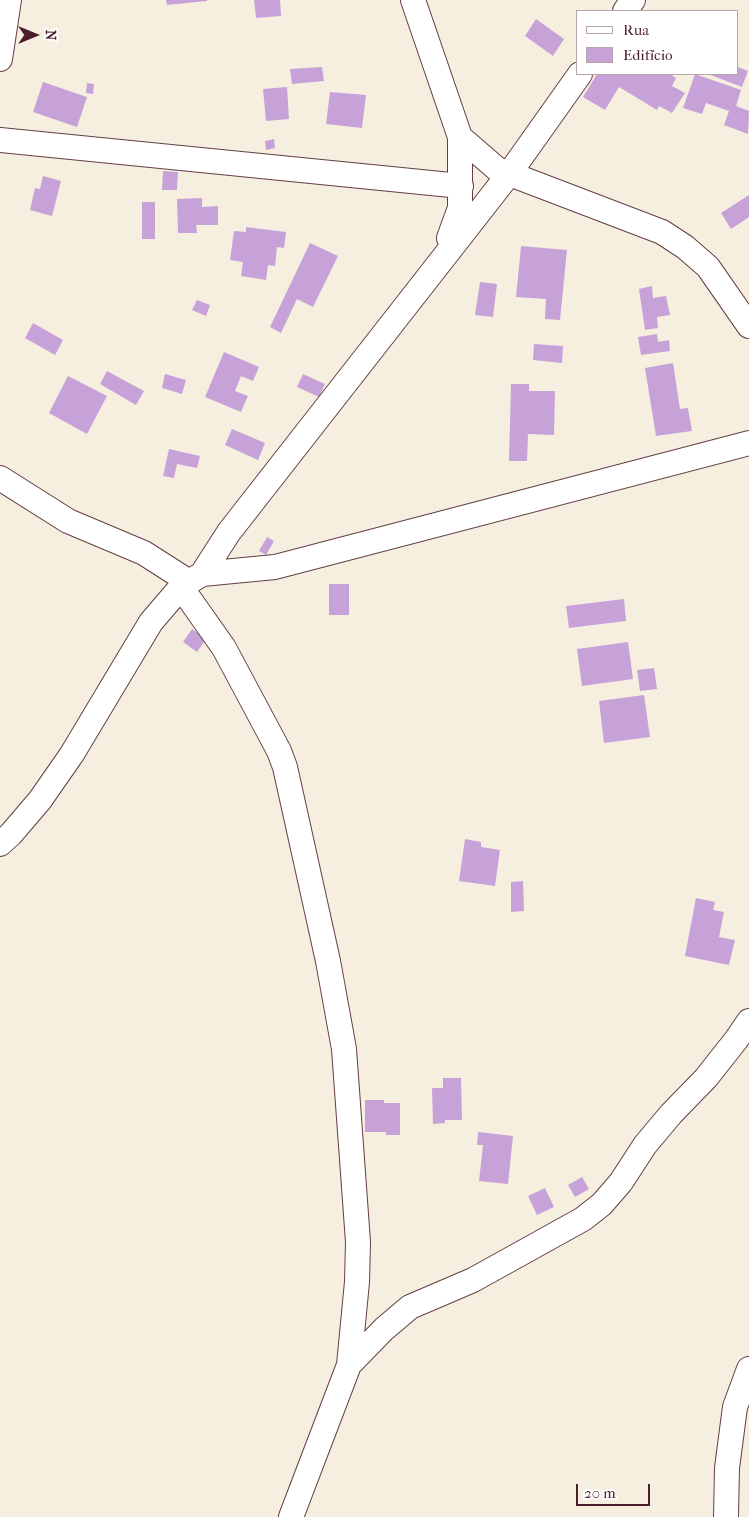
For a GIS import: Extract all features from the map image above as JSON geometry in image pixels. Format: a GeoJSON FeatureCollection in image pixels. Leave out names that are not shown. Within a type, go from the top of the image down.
{"type":"FeatureCollection","features":[{"type":"Feature","properties":{"kind":"street"},"geometry":{"type":"LineString","coordinates":[[0,60],[9,0]]}},
{"type":"Feature","properties":{"kind":"street"},"geometry":{"type":"LineString","coordinates":[[413,0],[460,137],[460,208],[441,261]]}},
{"type":"Feature","properties":{"kind":"street"},"geometry":{"type":"LineString","coordinates":[[0,844],[40,800],[72,754],[151,622],[181,587],[202,574],[229,532],[509,174],[579,75]]}},
{"type":"Feature","properties":{"kind":"street"},"geometry":{"type":"LineString","coordinates":[[460,137],[497,169],[662,232],[684,246],[708,267],[749,326]]}},
{"type":"Feature","properties":{"kind":"street"},"geometry":{"type":"LineString","coordinates":[[0,140],[461,186]]}},
{"type":"Feature","properties":{"kind":"street"},"geometry":{"type":"LineString","coordinates":[[202,574],[276,567],[749,443]]}},
{"type":"Feature","properties":{"kind":"street"},"geometry":{"type":"LineString","coordinates":[[0,478],[68,521],[144,553],[183,578],[181,587],[224,648],[279,751],[285,767],[328,961],[344,1049],[358,1242],[357,1282],[349,1365],[291,1517]]}},
{"type":"Feature","properties":{"kind":"street"},"geometry":{"type":"LineString","coordinates":[[349,1365],[384,1329],[410,1307],[473,1280],[583,1219],[602,1204],[621,1182],[645,1145],[671,1114],[706,1078],[749,1021]]}},
{"type":"Feature","properties":{"kind":"street"},"geometry":{"type":"LineString","coordinates":[[726,1517],[727,1468],[735,1407],[749,1370]]}},
{"type":"Feature","properties":{"kind":"building"},"geometry":{"type":"Polygon","coordinates":[[[166,0],[207,0],[207,1],[167,5],[166,0]]]}},
{"type":"Feature","properties":{"kind":"building"},"geometry":{"type":"Polygon","coordinates":[[[254,0],[280,0],[281,16],[256,18],[254,0]]]}},
{"type":"Feature","properties":{"kind":"building"},"geometry":{"type":"Polygon","coordinates":[[[536,19],[564,39],[553,56],[525,36],[536,19]]]}},
{"type":"Feature","properties":{"kind":"building"},"geometry":{"type":"Polygon","coordinates":[[[322,67],[324,81],[292,84],[290,69],[322,67]]]}},
{"type":"Feature","properties":{"kind":"building"},"geometry":{"type":"Polygon","coordinates":[[[739,67],[748,71],[742,87],[711,75],[739,75],[739,67]]]}},
{"type":"Feature","properties":{"kind":"building"},"geometry":{"type":"Polygon","coordinates":[[[596,75],[672,75],[676,78],[672,86],[685,93],[672,113],[659,106],[657,110],[619,87],[605,110],[583,97],[596,75]]]}},
{"type":"Feature","properties":{"kind":"building"},"geometry":{"type":"Polygon","coordinates":[[[695,75],[741,90],[736,106],[749,111],[748,134],[724,125],[729,111],[706,103],[702,114],[683,108],[695,75]]]}},
{"type":"Feature","properties":{"kind":"building"},"geometry":{"type":"Polygon","coordinates":[[[43,82],[87,97],[77,127],[33,112],[43,82]]]}},
{"type":"Feature","properties":{"kind":"building"},"geometry":{"type":"Polygon","coordinates":[[[87,83],[94,84],[93,94],[86,93],[87,83]]]}},
{"type":"Feature","properties":{"kind":"building"},"geometry":{"type":"Polygon","coordinates":[[[287,87],[289,119],[266,121],[263,89],[287,87]]]}},
{"type":"Feature","properties":{"kind":"building"},"geometry":{"type":"Polygon","coordinates":[[[330,92],[366,95],[362,128],[326,124],[330,92]]]}},
{"type":"Feature","properties":{"kind":"building"},"geometry":{"type":"Polygon","coordinates":[[[274,139],[275,148],[266,150],[265,141],[274,139]]]}},
{"type":"Feature","properties":{"kind":"building"},"geometry":{"type":"Polygon","coordinates":[[[163,171],[178,172],[177,190],[162,190],[163,171]]]}},
{"type":"Feature","properties":{"kind":"building"},"geometry":{"type":"Polygon","coordinates":[[[43,176],[61,181],[52,216],[30,210],[35,188],[40,189],[43,176]]]}},
{"type":"Feature","properties":{"kind":"building"},"geometry":{"type":"Polygon","coordinates":[[[749,195],[749,217],[731,229],[721,213],[749,195]]]}},
{"type":"Feature","properties":{"kind":"building"},"geometry":{"type":"Polygon","coordinates":[[[202,198],[202,207],[218,206],[218,225],[196,225],[197,233],[178,233],[177,199],[202,198]]]}},
{"type":"Feature","properties":{"kind":"building"},"geometry":{"type":"Polygon","coordinates":[[[142,202],[155,202],[155,239],[142,239],[142,202]]]}},
{"type":"Feature","properties":{"kind":"building"},"geometry":{"type":"Polygon","coordinates":[[[246,227],[286,232],[284,248],[277,247],[275,266],[268,265],[266,280],[241,276],[243,262],[230,260],[234,231],[246,232],[246,227]]]}},
{"type":"Feature","properties":{"kind":"building"},"geometry":{"type":"Polygon","coordinates":[[[310,243],[338,256],[313,307],[297,299],[281,333],[270,327],[310,243]]]}},
{"type":"Feature","properties":{"kind":"building"},"geometry":{"type":"Polygon","coordinates":[[[521,246],[567,250],[560,320],[545,319],[546,299],[516,297],[521,246]]]}},
{"type":"Feature","properties":{"kind":"building"},"geometry":{"type":"Polygon","coordinates":[[[480,282],[497,284],[493,317],[475,315],[480,282]]]}},
{"type":"Feature","properties":{"kind":"building"},"geometry":{"type":"Polygon","coordinates":[[[652,286],[653,298],[666,296],[670,315],[657,317],[658,328],[645,330],[639,289],[652,286]]]}},
{"type":"Feature","properties":{"kind":"building"},"geometry":{"type":"Polygon","coordinates":[[[197,300],[210,305],[206,316],[192,310],[197,300]]]}},
{"type":"Feature","properties":{"kind":"building"},"geometry":{"type":"Polygon","coordinates":[[[33,323],[63,340],[55,355],[25,338],[33,323]]]}},
{"type":"Feature","properties":{"kind":"building"},"geometry":{"type":"Polygon","coordinates":[[[657,334],[658,342],[669,340],[670,351],[641,355],[638,337],[657,334]]]}},
{"type":"Feature","properties":{"kind":"building"},"geometry":{"type":"Polygon","coordinates":[[[534,344],[563,346],[562,363],[533,360],[534,344]]]}},
{"type":"Feature","properties":{"kind":"building"},"geometry":{"type":"Polygon","coordinates":[[[224,352],[259,367],[253,381],[241,376],[235,391],[248,396],[241,412],[205,397],[224,352]]]}},
{"type":"Feature","properties":{"kind":"building"},"geometry":{"type":"Polygon","coordinates":[[[673,363],[680,409],[688,408],[692,431],[656,436],[645,368],[673,363]]]}},
{"type":"Feature","properties":{"kind":"building"},"geometry":{"type":"Polygon","coordinates":[[[107,371],[144,391],[136,405],[100,384],[107,371]]]}},
{"type":"Feature","properties":{"kind":"building"},"geometry":{"type":"Polygon","coordinates":[[[165,374],[186,380],[182,394],[162,388],[165,374]]]}},
{"type":"Feature","properties":{"kind":"building"},"geometry":{"type":"Polygon","coordinates":[[[303,374],[325,384],[319,397],[297,387],[303,374]]]}},
{"type":"Feature","properties":{"kind":"building"},"geometry":{"type":"Polygon","coordinates":[[[68,376],[107,396],[87,434],[49,413],[68,376]]]}},
{"type":"Feature","properties":{"kind":"building"},"geometry":{"type":"Polygon","coordinates":[[[511,384],[529,384],[529,391],[555,391],[554,435],[528,434],[527,461],[509,461],[511,384]]]}},
{"type":"Feature","properties":{"kind":"building"},"geometry":{"type":"Polygon","coordinates":[[[232,429],[265,443],[258,460],[225,445],[232,429]]]}},
{"type":"Feature","properties":{"kind":"building"},"geometry":{"type":"Polygon","coordinates":[[[169,449],[200,456],[197,468],[177,464],[174,478],[163,476],[169,449]]]}},
{"type":"Feature","properties":{"kind":"building"},"geometry":{"type":"Polygon","coordinates":[[[267,537],[274,541],[266,555],[259,551],[267,537]]]}},
{"type":"Feature","properties":{"kind":"building"},"geometry":{"type":"Polygon","coordinates":[[[329,584],[349,584],[349,615],[329,615],[329,584]]]}},
{"type":"Feature","properties":{"kind":"building"},"geometry":{"type":"Polygon","coordinates":[[[624,599],[626,621],[569,628],[566,606],[624,599]]]}},
{"type":"Feature","properties":{"kind":"building"},"geometry":{"type":"Polygon","coordinates":[[[192,629],[206,639],[197,652],[183,642],[192,629]]]}},
{"type":"Feature","properties":{"kind":"building"},"geometry":{"type":"Polygon","coordinates":[[[628,642],[633,679],[582,686],[577,649],[628,642]]]}},
{"type":"Feature","properties":{"kind":"building"},"geometry":{"type":"Polygon","coordinates":[[[654,668],[657,689],[640,691],[637,670],[654,668]]]}},
{"type":"Feature","properties":{"kind":"building"},"geometry":{"type":"Polygon","coordinates":[[[644,695],[650,737],[604,743],[599,701],[644,695]]]}},
{"type":"Feature","properties":{"kind":"building"},"geometry":{"type":"Polygon","coordinates":[[[465,839],[481,842],[481,847],[500,850],[495,886],[459,881],[465,839]]]}},
{"type":"Feature","properties":{"kind":"building"},"geometry":{"type":"Polygon","coordinates":[[[523,881],[524,911],[511,912],[511,882],[523,881]]]}},
{"type":"Feature","properties":{"kind":"building"},"geometry":{"type":"Polygon","coordinates":[[[696,898],[715,902],[713,910],[724,912],[719,937],[735,940],[729,965],[685,956],[696,898]]]}},
{"type":"Feature","properties":{"kind":"building"},"geometry":{"type":"Polygon","coordinates":[[[443,1078],[461,1078],[462,1120],[445,1120],[445,1123],[433,1124],[432,1088],[443,1088],[443,1078]]]}},
{"type":"Feature","properties":{"kind":"building"},"geometry":{"type":"Polygon","coordinates":[[[365,1100],[384,1100],[384,1103],[400,1103],[400,1135],[386,1135],[386,1132],[365,1132],[365,1100]]]}},
{"type":"Feature","properties":{"kind":"building"},"geometry":{"type":"Polygon","coordinates":[[[478,1132],[513,1136],[508,1184],[479,1181],[483,1145],[477,1145],[478,1132]]]}},
{"type":"Feature","properties":{"kind":"building"},"geometry":{"type":"Polygon","coordinates":[[[582,1177],[589,1189],[575,1197],[568,1185],[582,1177]]]}},
{"type":"Feature","properties":{"kind":"building"},"geometry":{"type":"Polygon","coordinates":[[[545,1188],[554,1207],[537,1215],[528,1196],[545,1188]]]}}]}
